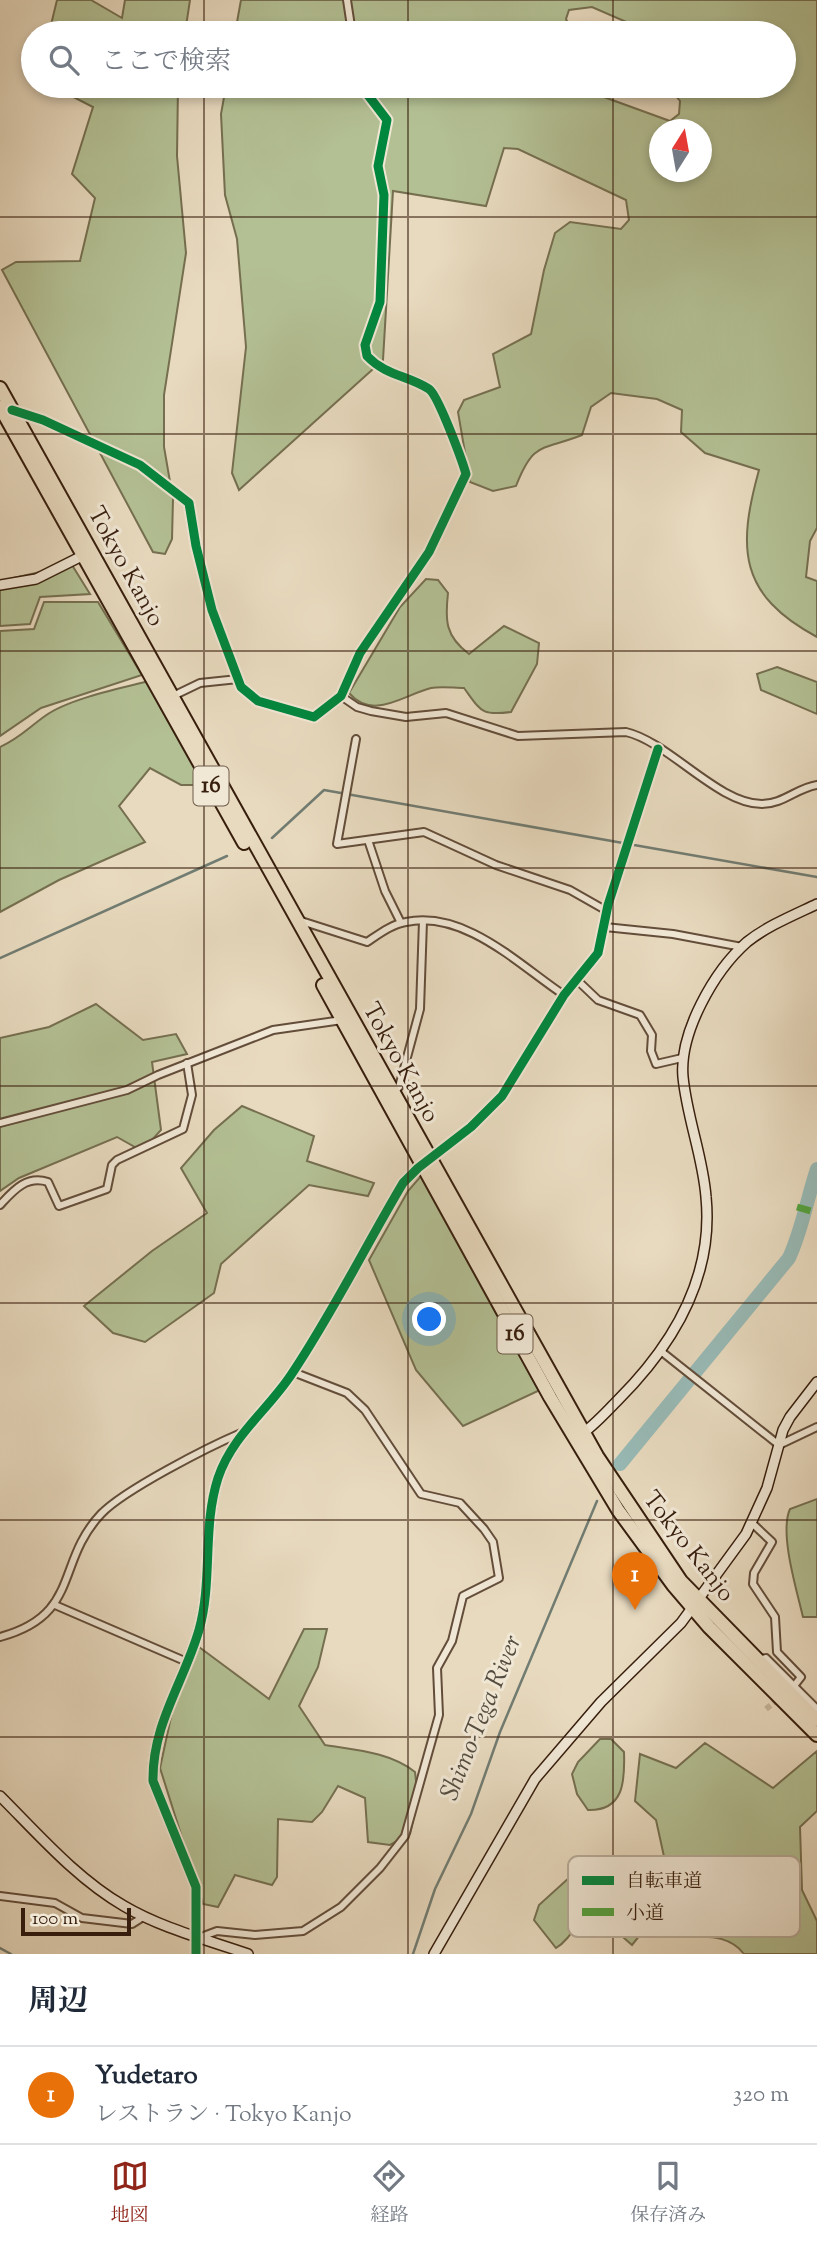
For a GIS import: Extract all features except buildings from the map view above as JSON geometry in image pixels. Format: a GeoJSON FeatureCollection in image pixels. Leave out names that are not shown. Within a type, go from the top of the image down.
{"type":"FeatureCollection","features":[{"type":"Feature","properties":{"kind":"highway","name":"Tokyo Kanjo"},"geometry":{"type":"LineString","coordinates":[[0,388],[4,407],[173,696],[296,920],[346,1019],[393,1092],[426,1162]]}},
{"type":"Feature","properties":{"kind":"highway","name":"Tokyo Kanjo"},"geometry":{"type":"LineString","coordinates":[[88,553],[579,1436],[696,1604],[767,1688],[817,1735]]}},
{"type":"Feature","properties":{"kind":"highway","name":"Tokyo Kanjo"},"geometry":{"type":"LineString","coordinates":[[696,1604],[817,1720]]}},
{"type":"Feature","properties":{"kind":"street"},"geometry":{"type":"LineString","coordinates":[[347,0],[350,21]]}},
{"type":"Feature","properties":{"kind":"street"},"geometry":{"type":"LineString","coordinates":[[4,407],[43,420],[140,465],[189,503],[205,585],[241,687],[258,701],[314,717],[341,696],[360,653],[429,552],[466,474],[436,395],[412,380],[383,371],[367,356],[365,345],[380,302],[384,195],[378,166],[387,120],[370,98]]}},
{"type":"Feature","properties":{"kind":"street"},"geometry":{"type":"LineString","coordinates":[[0,585],[36,579],[88,553]]}},
{"type":"Feature","properties":{"kind":"street"},"geometry":{"type":"LineString","coordinates":[[173,696],[200,682],[238,679]]}},
{"type":"Feature","properties":{"kind":"street"},"geometry":{"type":"LineString","coordinates":[[341,696],[357,707],[371,711],[406,717],[446,713],[518,736],[626,732],[654,741],[658,749],[751,803],[779,802],[801,788],[817,785]]}},
{"type":"Feature","properties":{"kind":"street"},"geometry":{"type":"LineString","coordinates":[[356,739],[337,844],[424,832],[433,834],[487,861],[570,890],[607,911]]}},
{"type":"Feature","properties":{"kind":"street"},"geometry":{"type":"LineString","coordinates":[[196,1954],[199,1936],[196,1887],[153,1780],[153,1762],[162,1719],[187,1662],[202,1612],[209,1513],[218,1478],[241,1433],[293,1372],[403,1183],[471,1127],[502,1096],[564,995],[598,953],[607,911],[658,749]]}},
{"type":"Feature","properties":{"kind":"street"},"geometry":{"type":"LineString","coordinates":[[368,841],[385,891],[401,923]]}},
{"type":"Feature","properties":{"kind":"street"},"geometry":{"type":"LineString","coordinates":[[579,1436],[645,1373],[662,1352],[692,1297],[706,1233],[704,1174],[684,1089],[682,1058],[692,1023],[726,967],[742,947],[765,931],[817,904]]}},
{"type":"Feature","properties":{"kind":"street"},"geometry":{"type":"LineString","coordinates":[[296,920],[368,942],[401,923],[423,921],[459,929],[481,938],[564,995]]}},
{"type":"Feature","properties":{"kind":"street"},"geometry":{"type":"LineString","coordinates":[[393,1092],[399,1087],[420,1009],[423,921]]}},
{"type":"Feature","properties":{"kind":"street"},"geometry":{"type":"LineString","coordinates":[[605,927],[673,934],[742,947]]}},
{"type":"Feature","properties":{"kind":"street"},"geometry":{"type":"LineString","coordinates":[[577,979],[598,1000],[640,1015],[652,1035],[651,1051],[656,1064],[682,1058]]}},
{"type":"Feature","properties":{"kind":"street"},"geometry":{"type":"LineString","coordinates":[[0,1123],[127,1090],[187,1063],[273,1030],[346,1019]]}},
{"type":"Feature","properties":{"kind":"street"},"geometry":{"type":"LineString","coordinates":[[0,1205],[22,1184],[35,1181],[48,1182],[59,1206],[107,1189],[112,1165],[117,1160],[183,1129],[192,1095],[187,1063]]}},
{"type":"Feature","properties":{"kind":"street"},"geometry":{"type":"LineString","coordinates":[[662,1352],[779,1445]]}},
{"type":"Feature","properties":{"kind":"street"},"geometry":{"type":"LineString","coordinates":[[199,1936],[217,1931],[255,1935],[303,1931],[341,1907],[380,1868],[405,1836],[439,1715],[437,1668],[452,1641],[463,1595],[499,1578],[493,1542],[460,1503],[421,1494],[365,1410],[347,1393],[293,1372]]}},
{"type":"Feature","properties":{"kind":"street"},"geometry":{"type":"LineString","coordinates":[[433,1954],[535,1779],[566,1739],[681,1623],[753,1524],[790,1417],[817,1382]]}},
{"type":"Feature","properties":{"kind":"street"},"geometry":{"type":"LineString","coordinates":[[779,1445],[817,1427]]}},
{"type":"Feature","properties":{"kind":"street"},"geometry":{"type":"LineString","coordinates":[[0,1637],[30,1626],[55,1605],[76,1554],[103,1512],[125,1495],[241,1433]]}},
{"type":"Feature","properties":{"kind":"street"},"geometry":{"type":"LineString","coordinates":[[753,1524],[772,1542],[754,1573],[753,1584],[775,1617],[777,1652],[801,1677],[794,1686]]}},
{"type":"Feature","properties":{"kind":"street"},"geometry":{"type":"LineString","coordinates":[[55,1605],[187,1662]]}},
{"type":"Feature","properties":{"kind":"street"},"geometry":{"type":"LineString","coordinates":[[757,1661],[766,1658],[817,1709]]}},
{"type":"Feature","properties":{"kind":"street"},"geometry":{"type":"LineString","coordinates":[[0,1797],[96,1887],[143,1917],[248,1954]]}},
{"type":"Feature","properties":{"kind":"street"},"geometry":{"type":"LineString","coordinates":[[0,1896],[55,1903],[82,1918],[132,1924],[143,1917]]}},
{"type":"Feature","properties":{"kind":"green space"},"geometry":{"type":"Polygon","coordinates":[[[57,0],[91,0],[122,18],[125,0],[190,0],[187,21],[52,21],[57,0]]]}},
{"type":"Feature","properties":{"kind":"green space"},"geometry":{"type":"Polygon","coordinates":[[[241,0],[817,0],[817,528],[810,541],[806,577],[817,581],[817,637],[791,621],[772,604],[759,587],[750,567],[748,524],[759,470],[705,453],[681,432],[682,410],[657,399],[611,393],[591,407],[582,435],[548,446],[534,454],[522,471],[516,486],[493,491],[470,482],[458,412],[464,400],[500,387],[493,354],[531,334],[544,270],[555,233],[570,222],[621,229],[629,220],[626,200],[518,149],[504,148],[486,206],[393,191],[383,360],[239,490],[232,473],[246,347],[237,239],[225,195],[221,114],[224,98],[607,98],[664,119],[649,119],[649,182],[712,182],[712,119],[673,119],[679,114],[680,101],[678,98],[796,98],[796,21],[624,21],[592,7],[569,10],[567,21],[237,21],[241,0]]]}},
{"type":"Feature","properties":{"kind":"green space"},"geometry":{"type":"Polygon","coordinates":[[[75,98],[178,98],[177,156],[186,253],[164,395],[164,447],[173,499],[172,539],[165,554],[153,552],[2,270],[16,262],[80,261],[95,198],[72,174],[93,107],[75,98]]]}},
{"type":"Feature","properties":{"kind":"green space"},"geometry":{"type":"Polygon","coordinates":[[[72,565],[90,594],[40,597],[30,624],[0,626],[0,581],[72,565]]]}},
{"type":"Feature","properties":{"kind":"green space"},"geometry":{"type":"Polygon","coordinates":[[[426,579],[438,580],[448,593],[448,627],[455,641],[469,654],[504,626],[539,643],[537,664],[511,712],[493,713],[483,710],[464,688],[431,688],[378,706],[358,701],[349,693],[400,607],[426,579]]]}},
{"type":"Feature","properties":{"kind":"green space"},"geometry":{"type":"Polygon","coordinates":[[[44,602],[98,602],[142,675],[41,708],[0,736],[0,631],[34,629],[44,602]]]}},
{"type":"Feature","properties":{"kind":"green space"},"geometry":{"type":"Polygon","coordinates":[[[777,667],[817,682],[817,714],[761,690],[757,674],[777,667]]]}},
{"type":"Feature","properties":{"kind":"green space"},"geometry":{"type":"Polygon","coordinates":[[[149,681],[204,785],[181,785],[150,768],[119,806],[145,842],[59,880],[0,912],[0,747],[67,704],[149,681]]]}},
{"type":"Feature","properties":{"kind":"green space"},"geometry":{"type":"Polygon","coordinates":[[[96,1004],[143,1040],[176,1034],[187,1054],[152,1062],[161,1130],[142,1151],[117,1137],[19,1178],[0,1191],[0,1038],[49,1027],[96,1004]]]}},
{"type":"Feature","properties":{"kind":"green space"},"geometry":{"type":"Polygon","coordinates":[[[242,1106],[314,1136],[307,1161],[374,1183],[368,1196],[309,1185],[221,1264],[214,1293],[145,1342],[113,1333],[84,1306],[152,1251],[207,1213],[181,1168],[214,1130],[242,1106]]]}},
{"type":"Feature","properties":{"kind":"green space"},"geometry":{"type":"Polygon","coordinates":[[[421,1176],[540,1390],[463,1426],[416,1370],[369,1260],[408,1191],[421,1176]]]}},
{"type":"Feature","properties":{"kind":"green space"},"geometry":{"type":"Polygon","coordinates":[[[817,1499],[817,1617],[803,1617],[790,1562],[787,1519],[790,1509],[817,1499]]]}},
{"type":"Feature","properties":{"kind":"green space"},"geometry":{"type":"Polygon","coordinates":[[[304,1629],[327,1629],[318,1667],[299,1706],[325,1745],[383,1756],[415,1772],[418,1798],[410,1834],[390,1845],[368,1842],[365,1798],[338,1786],[322,1812],[312,1822],[278,1819],[277,1877],[272,1885],[235,1875],[218,1907],[203,1904],[160,1768],[174,1703],[199,1647],[269,1699],[304,1629]]]}},
{"type":"Feature","properties":{"kind":"green space"},"geometry":{"type":"Polygon","coordinates":[[[600,1739],[611,1739],[624,1752],[623,1783],[615,1800],[609,1805],[588,1810],[577,1794],[572,1774],[578,1762],[600,1739]]]}},
{"type":"Feature","properties":{"kind":"green space"},"geometry":{"type":"Polygon","coordinates":[[[705,1743],[773,1788],[817,1751],[817,1811],[800,1827],[802,1890],[817,1921],[817,1954],[744,1954],[734,1944],[709,1937],[800,1937],[800,1856],[664,1856],[656,1820],[635,1801],[640,1754],[676,1768],[705,1743]]]}},
{"type":"Feature","properties":{"kind":"green space"},"geometry":{"type":"Polygon","coordinates":[[[568,1879],[568,1937],[556,1948],[534,1920],[539,1905],[568,1879]]]}},
{"type":"Feature","properties":{"kind":"green space"},"geometry":{"type":"Polygon","coordinates":[[[623,1937],[638,1937],[632,1945],[623,1937]]]}},
{"type":"Feature","properties":{"kind":"waterway"},"geometry":{"type":"LineString","coordinates":[[272,838],[324,790],[623,843]]}},
{"type":"Feature","properties":{"kind":"waterway"},"geometry":{"type":"LineString","coordinates":[[634,845],[817,877]]}},
{"type":"Feature","properties":{"kind":"waterway"},"geometry":{"type":"LineString","coordinates":[[0,958],[227,856]]}},
{"type":"Feature","properties":{"kind":"waterway","name":"Shimo-Tega River"},"geometry":{"type":"LineString","coordinates":[[620,1464],[789,1258],[817,1169]]}},
{"type":"Feature","properties":{"kind":"waterway","name":"Shimo-Tega River"},"geometry":{"type":"LineString","coordinates":[[413,1954],[435,1889],[471,1814],[500,1732],[597,1501]]}},
{"type":"Feature","properties":{"kind":"waterway"},"geometry":{"type":"LineString","coordinates":[[0,1948],[11,1954]]}},
{"type":"Feature","properties":{"kind":"tunnel"},"geometry":{"type":"LineString","coordinates":[[766,1709],[782,1696]]}},
{"type":"Feature","properties":{"kind":"marked path"},"geometry":{"type":"LineString","coordinates":[[797,1207],[811,1211]]}},
{"type":"Feature","properties":{"kind":"cycle path"},"geometry":{"type":"LineString","coordinates":[[12,410],[43,420],[140,465],[189,503],[196,546],[212,610],[241,687],[258,701],[314,717],[341,696],[360,653],[429,552],[466,474],[444,415],[429,389],[389,372],[367,356],[365,345],[380,302],[384,195],[378,166],[387,120],[370,98]]}},
{"type":"Feature","properties":{"kind":"cycle path"},"geometry":{"type":"LineString","coordinates":[[196,1954],[196,1887],[153,1781],[154,1760],[163,1722],[199,1630],[206,1593],[210,1516],[218,1478],[232,1449],[282,1388],[306,1352],[403,1183],[471,1127],[502,1096],[564,995],[598,953],[608,905],[658,749]]}},
{"type":"Feature","properties":{"kind":"place","name":"Yudetaro"},"geometry":{"type":"Point","coordinates":[635,1610]}}]}
